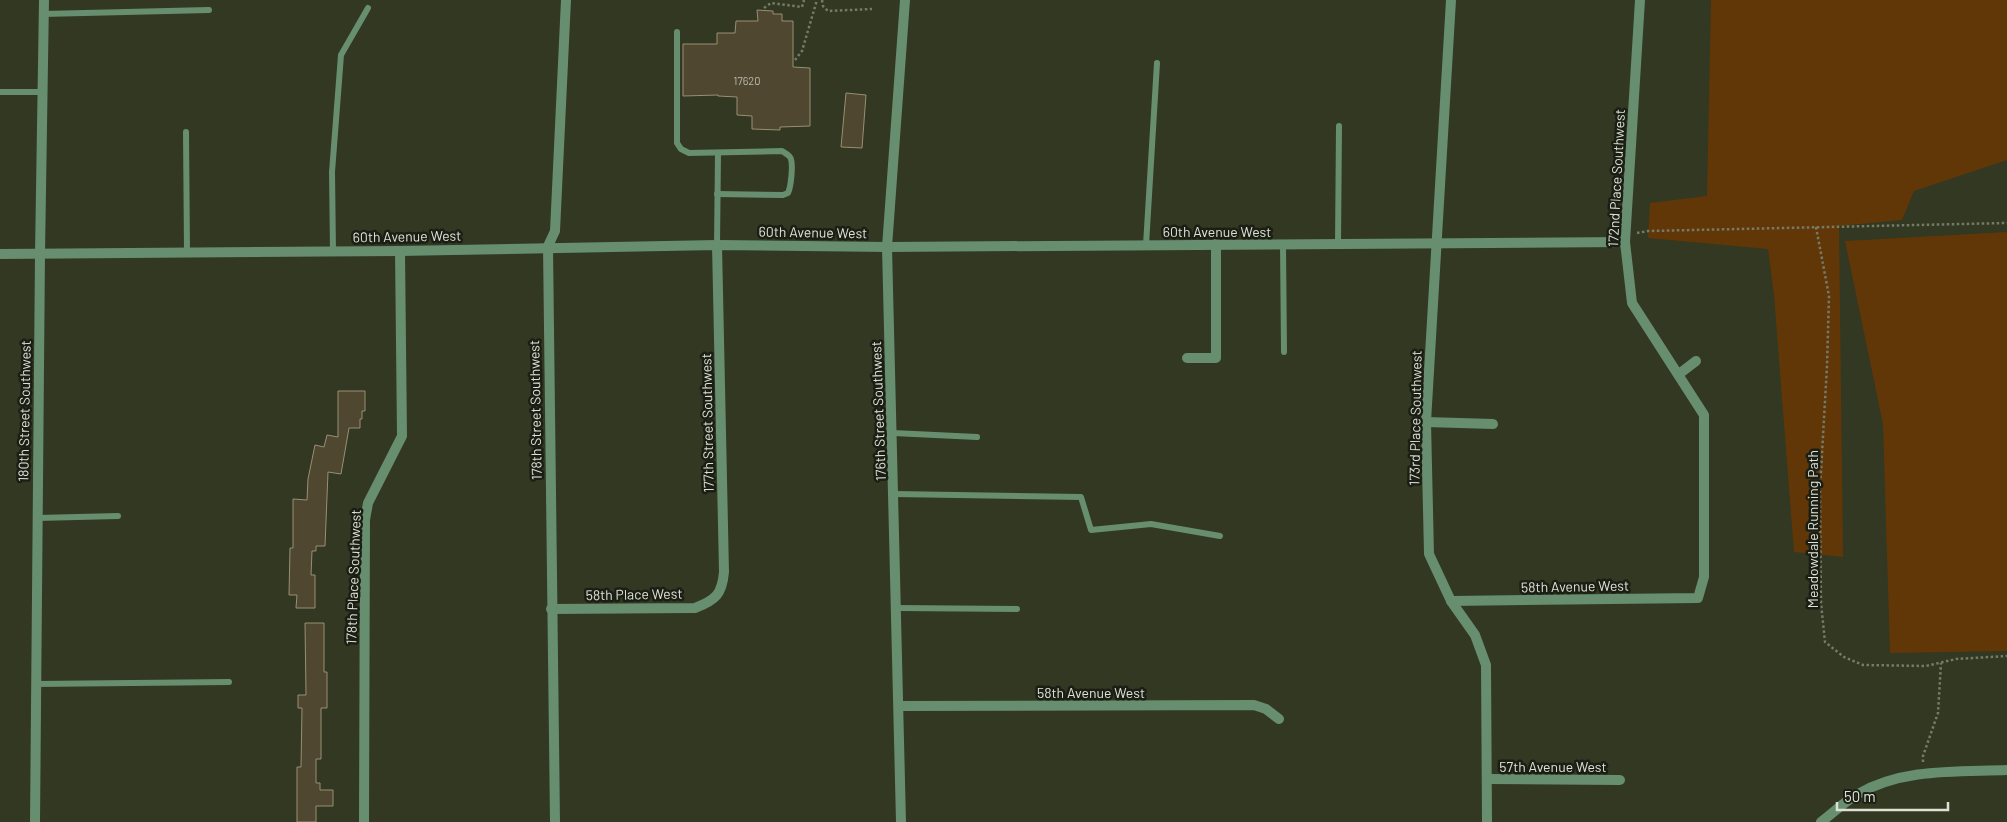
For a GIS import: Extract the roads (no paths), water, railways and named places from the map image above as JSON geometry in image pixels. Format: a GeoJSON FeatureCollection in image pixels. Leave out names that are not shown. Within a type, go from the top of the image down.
{"type":"FeatureCollection","features":[{"type":"Feature","properties":{"kind":"street","name":"180th Street Southwest"},"geometry":{"type":"LineString","coordinates":[[35,822],[35,684],[44,0]]}},
{"type":"Feature","properties":{"kind":"street","name":"178th Street Southwest"},"geometry":{"type":"LineString","coordinates":[[555,822],[548,246],[555,231],[566,0]]}},
{"type":"Feature","properties":{"kind":"street","name":"176th Street Southwest"},"geometry":{"type":"LineString","coordinates":[[901,822],[888,247],[905,0]]}},
{"type":"Feature","properties":{"kind":"street","name":"173rd Place Southwest"},"geometry":{"type":"LineString","coordinates":[[1451,0],[1426,422],[1429,554],[1451,601],[1475,634],[1486,665],[1486,822]]}},
{"type":"Feature","properties":{"kind":"street","name":"172nd Place Southwest"},"geometry":{"type":"LineString","coordinates":[[1640,0],[1625,239],[1632,303],[1704,415],[1704,577],[1698,598]]}},
{"type":"Feature","properties":{"kind":"street","name":"60th Avenue West"},"geometry":{"type":"LineString","coordinates":[[0,254],[333,251],[548,246],[888,247],[1436,243],[1625,239]]}},
{"type":"Feature","properties":{"kind":"street"},"geometry":{"type":"LineString","coordinates":[[1187,358],[1216,358],[1216,244]]}},
{"type":"Feature","properties":{"kind":"street","name":"177th Street Southwest"},"geometry":{"type":"LineString","coordinates":[[714,599],[720,592],[724,572],[717,245]]}},
{"type":"Feature","properties":{"kind":"street","name":"178th Place Southwest"},"geometry":{"type":"LineString","coordinates":[[364,822],[365,520],[368,502],[402,436],[400,250]]}},
{"type":"Feature","properties":{"kind":"street"},"geometry":{"type":"LineString","coordinates":[[1678,374],[1696,361]]}},
{"type":"Feature","properties":{"kind":"street"},"geometry":{"type":"LineString","coordinates":[[1426,422],[1493,424]]}},
{"type":"Feature","properties":{"kind":"street","name":"58th Avenue West"},"geometry":{"type":"LineString","coordinates":[[1451,601],[1698,598]]}},
{"type":"Feature","properties":{"kind":"street","name":"58th Place West"},"geometry":{"type":"LineString","coordinates":[[551,609],[695,608],[714,599]]}},
{"type":"Feature","properties":{"kind":"street","name":"58th Avenue West"},"geometry":{"type":"LineString","coordinates":[[899,706],[1254,705],[1266,709],[1279,719]]}},
{"type":"Feature","properties":{"kind":"street"},"geometry":{"type":"LineString","coordinates":[[1821,822],[1857,794],[1897,777],[2007,770]]}},
{"type":"Feature","properties":{"kind":"street","name":"57th Avenue West"},"geometry":{"type":"LineString","coordinates":[[1487,779],[1620,780]]}},
{"type":"Feature","properties":{"kind":"lane"},"geometry":{"type":"LineString","coordinates":[[333,251],[332,172],[341,55],[368,8]]}},
{"type":"Feature","properties":{"kind":"lane"},"geometry":{"type":"LineString","coordinates":[[43,14],[209,10]]}},
{"type":"Feature","properties":{"kind":"lane"},"geometry":{"type":"LineString","coordinates":[[677,32],[677,143],[681,148],[689,153],[718,154],[782,151],[791,159],[790,188],[788,193],[717,194]]}},
{"type":"Feature","properties":{"kind":"lane"},"geometry":{"type":"LineString","coordinates":[[1146,245],[1157,63]]}},
{"type":"Feature","properties":{"kind":"lane"},"geometry":{"type":"LineString","coordinates":[[0,92],[42,92]]}},
{"type":"Feature","properties":{"kind":"lane"},"geometry":{"type":"LineString","coordinates":[[1338,244],[1339,126]]}},
{"type":"Feature","properties":{"kind":"lane"},"geometry":{"type":"LineString","coordinates":[[186,132],[187,252]]}},
{"type":"Feature","properties":{"kind":"lane"},"geometry":{"type":"LineString","coordinates":[[717,245],[718,154]]}},
{"type":"Feature","properties":{"kind":"lane"},"geometry":{"type":"LineString","coordinates":[[1283,244],[1284,352]]}},
{"type":"Feature","properties":{"kind":"lane"},"geometry":{"type":"LineString","coordinates":[[893,433],[942,437],[976,437]]}},
{"type":"Feature","properties":{"kind":"lane"},"geometry":{"type":"LineString","coordinates":[[894,494],[1081,497],[1091,530],[1151,524],[1220,536]]}},
{"type":"Feature","properties":{"kind":"lane"},"geometry":{"type":"LineString","coordinates":[[37,518],[118,516]]}},
{"type":"Feature","properties":{"kind":"lane"},"geometry":{"type":"LineString","coordinates":[[897,608],[1017,609]]}},
{"type":"Feature","properties":{"kind":"lane"},"geometry":{"type":"LineString","coordinates":[[35,684],[229,682]]}}]}
